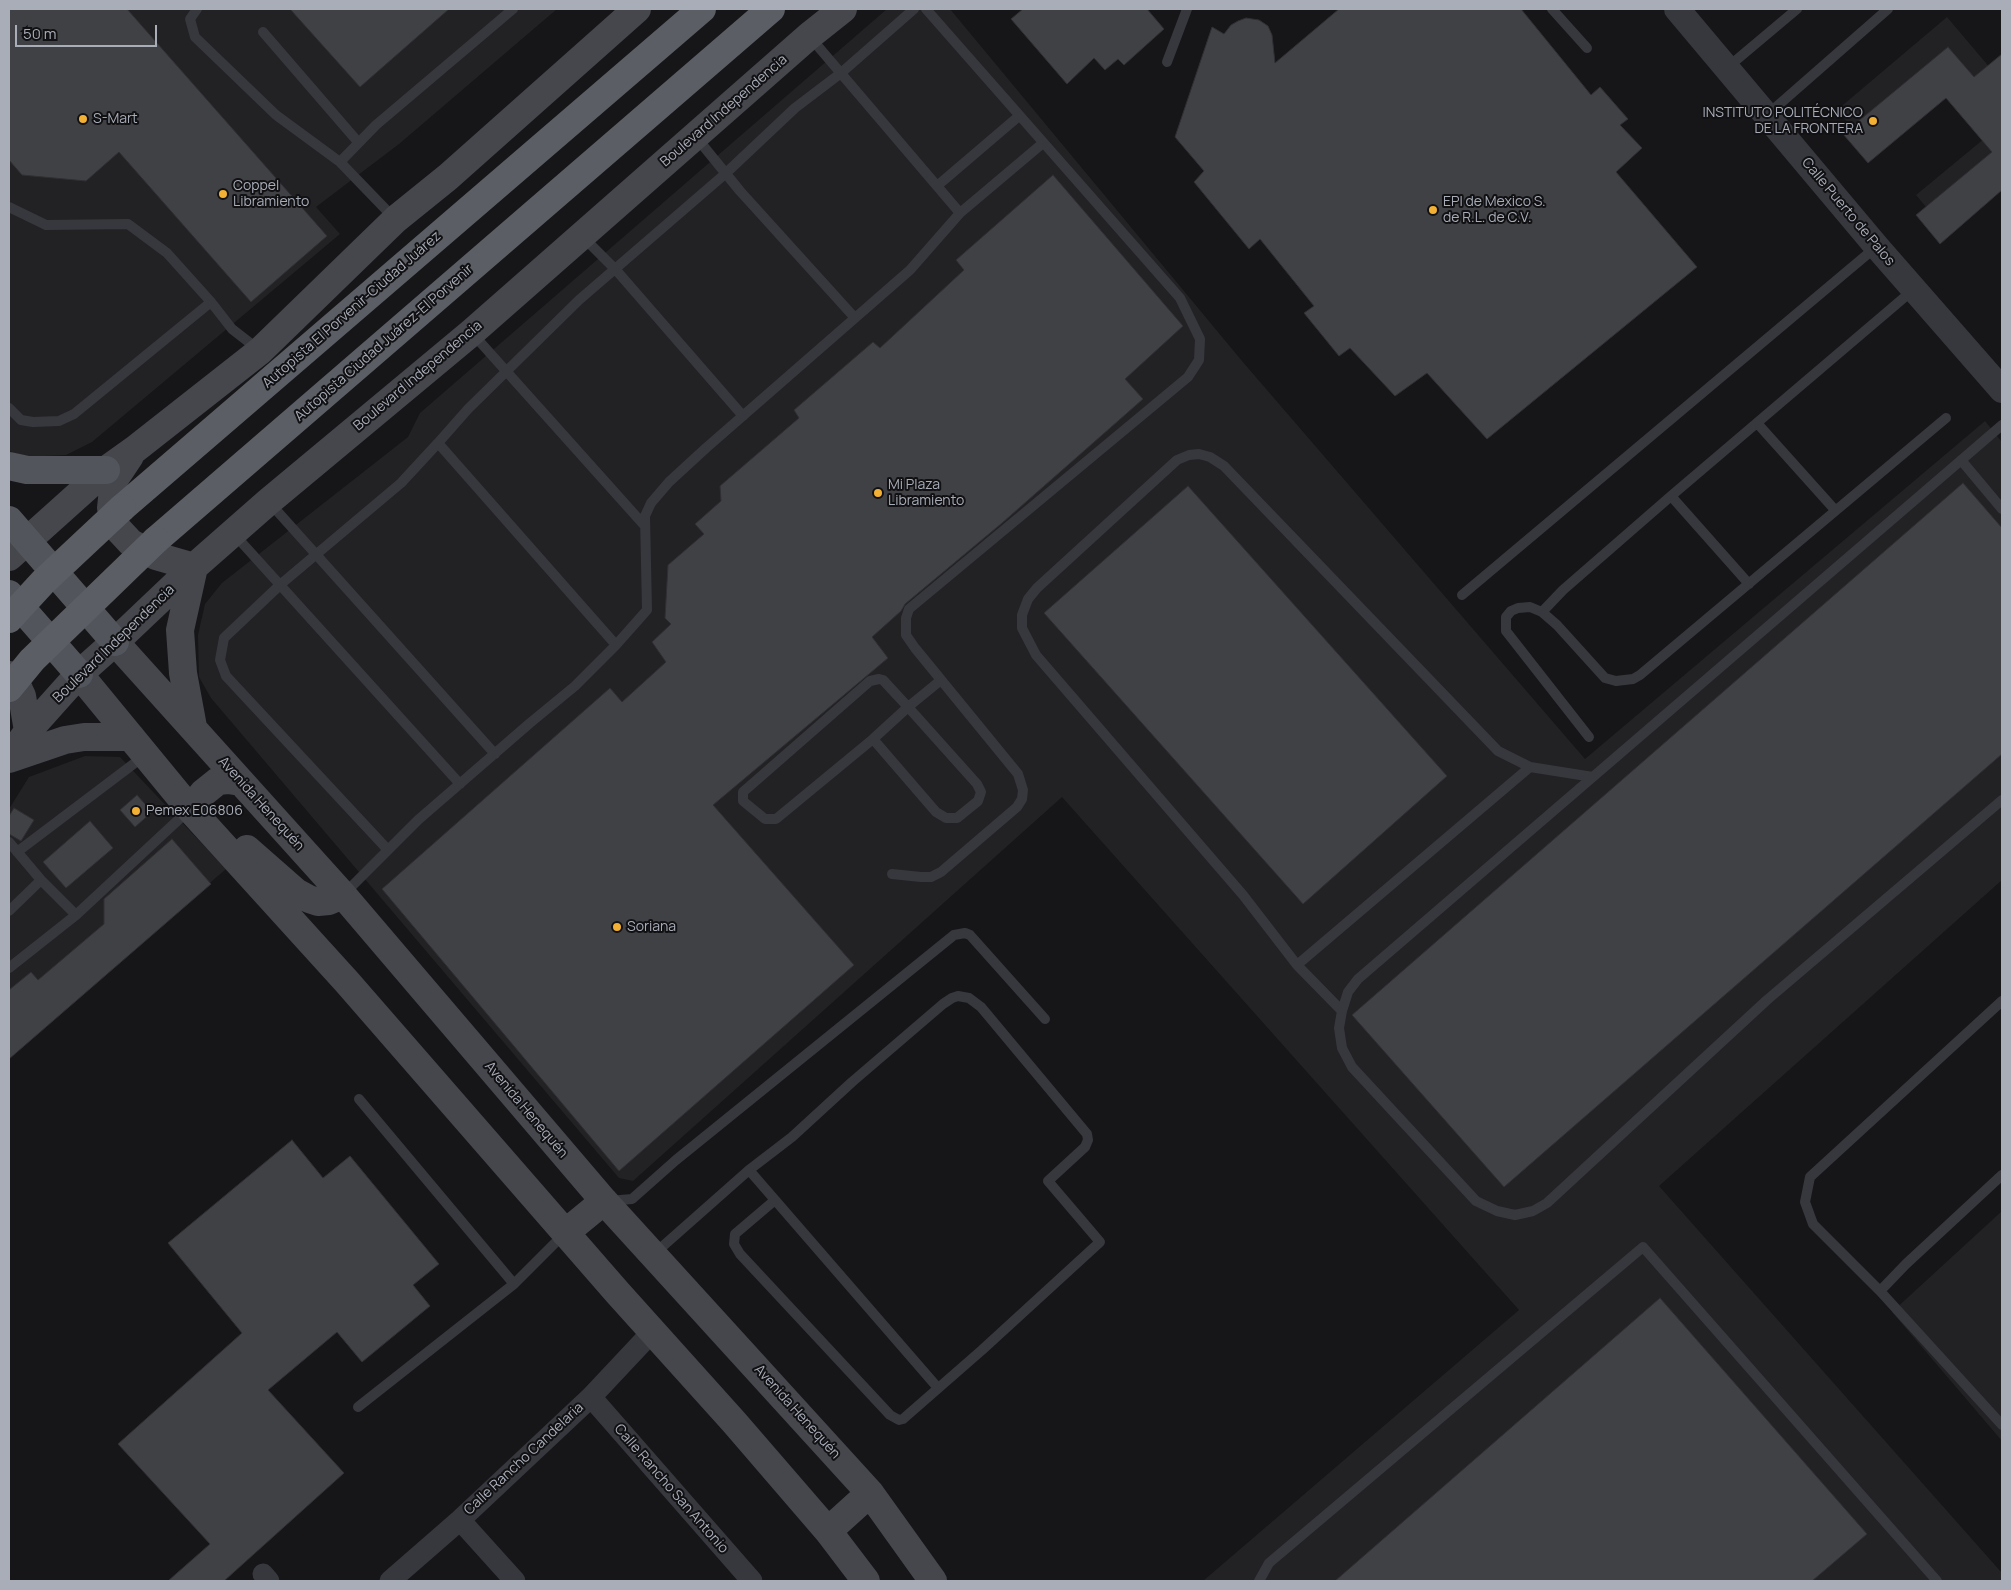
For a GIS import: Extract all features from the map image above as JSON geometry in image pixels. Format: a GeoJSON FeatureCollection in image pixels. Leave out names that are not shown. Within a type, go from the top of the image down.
{"type":"FeatureCollection","features":[{"type":"Feature","properties":{"kind":"highway","name":"Autopista El Porvenir-Ciudad Juárez"},"geometry":{"type":"LineString","coordinates":[[9,620],[43,582],[122,508],[702,9]]}},
{"type":"Feature","properties":{"kind":"highway","name":"Autopista Ciudad Juárez-El Porvenir"},"geometry":{"type":"LineString","coordinates":[[9,688],[32,660],[156,540],[771,9]]}},
{"type":"Feature","properties":{"kind":"main road"},"geometry":{"type":"LineString","coordinates":[[18,549],[106,470],[260,351],[396,219],[448,177],[637,9]]}},
{"type":"Feature","properties":{"kind":"main road","name":"Boulevard Independencia"},"geometry":{"type":"LineString","coordinates":[[9,759],[28,731],[79,674],[116,642],[194,567],[268,502],[471,333],[809,36],[843,9]]}},
{"type":"Feature","properties":{"kind":"main road"},"geometry":{"type":"LineString","coordinates":[[134,450],[114,480],[111,508],[117,528],[131,543],[156,556],[194,567],[180,630],[183,673],[193,727]]}},
{"type":"Feature","properties":{"kind":"main road"},"geometry":{"type":"LineString","coordinates":[[9,466],[37,471],[106,470]]}},
{"type":"Feature","properties":{"kind":"main road"},"geometry":{"type":"LineString","coordinates":[[9,520],[18,549],[116,642]]}},
{"type":"Feature","properties":{"kind":"main road"},"geometry":{"type":"LineString","coordinates":[[9,594],[79,674],[190,809],[347,982],[565,1233],[653,1331],[828,1531],[866,1581]]}},
{"type":"Feature","properties":{"kind":"main road","name":"Avenida Henequén"},"geometry":{"type":"LineString","coordinates":[[116,642],[343,895],[604,1202],[870,1493],[933,1581]]}},
{"type":"Feature","properties":{"kind":"main road"},"geometry":{"type":"LineString","coordinates":[[9,675],[16,683],[22,696],[28,731]]}},
{"type":"Feature","properties":{"kind":"main road"},"geometry":{"type":"LineString","coordinates":[[9,759],[65,740],[84,737],[138,746]]}},
{"type":"Feature","properties":{"kind":"main road"},"geometry":{"type":"LineString","coordinates":[[190,809],[210,786],[228,780],[241,782]]}},
{"type":"Feature","properties":{"kind":"main road"},"geometry":{"type":"LineString","coordinates":[[216,837],[245,848],[296,892],[309,900],[329,901],[343,895]]}},
{"type":"Feature","properties":{"kind":"main road"},"geometry":{"type":"LineString","coordinates":[[565,1233],[604,1202]]}},
{"type":"Feature","properties":{"kind":"main road"},"geometry":{"type":"LineString","coordinates":[[828,1531],[870,1493]]}},
{"type":"Feature","properties":{"kind":"street","name":"Calle Puerto de Palos"},"geometry":{"type":"LineString","coordinates":[[1677,9],[1877,247],[2002,390]]}},
{"type":"Feature","properties":{"kind":"street","name":"Calle Rancho Candelaria"},"geometry":{"type":"LineString","coordinates":[[390,1581],[460,1520],[590,1397],[653,1331]]}},
{"type":"Feature","properties":{"kind":"street","name":"Calle Rancho San Antonio"},"geometry":{"type":"LineString","coordinates":[[590,1397],[752,1581]]}},
{"type":"Feature","properties":{"kind":"street"},"geometry":{"type":"LineString","coordinates":[[460,1520],[515,1581]]}},
{"type":"Feature","properties":{"kind":"lane"},"geometry":{"type":"LineString","coordinates":[[197,9],[190,19],[195,37],[276,114],[340,162],[396,219]]}},
{"type":"Feature","properties":{"kind":"lane"},"geometry":{"type":"LineString","coordinates":[[340,162],[358,142],[513,9]]}},
{"type":"Feature","properties":{"kind":"lane"},"geometry":{"type":"LineString","coordinates":[[388,850],[226,676],[220,660],[224,638],[280,584],[401,483],[468,409],[579,300],[725,174],[795,108],[840,73],[914,9]]}},
{"type":"Feature","properties":{"kind":"lane"},"geometry":{"type":"LineString","coordinates":[[892,874],[921,878],[931,877],[941,872],[1017,807],[1022,799],[1022,782],[1018,774],[906,635],[906,618],[909,609],[1188,377],[1199,360],[1200,339],[1180,298],[926,9]]}},
{"type":"Feature","properties":{"kind":"lane"},"geometry":{"type":"LineString","coordinates":[[1168,62],[1187,9]]}},
{"type":"Feature","properties":{"kind":"lane"},"geometry":{"type":"LineString","coordinates":[[1552,9],[1587,48]]}},
{"type":"Feature","properties":{"kind":"lane"},"geometry":{"type":"LineString","coordinates":[[1727,68],[1797,9]]}},
{"type":"Feature","properties":{"kind":"lane"},"geometry":{"type":"LineString","coordinates":[[1767,115],[1888,9]]}},
{"type":"Feature","properties":{"kind":"lane"},"geometry":{"type":"LineString","coordinates":[[263,32],[358,142]]}},
{"type":"Feature","properties":{"kind":"lane"},"geometry":{"type":"LineString","coordinates":[[809,36],[960,213]]}},
{"type":"Feature","properties":{"kind":"lane"},"geometry":{"type":"LineString","coordinates":[[937,186],[1019,116]]}},
{"type":"Feature","properties":{"kind":"lane"},"geometry":{"type":"LineString","coordinates":[[695,136],[725,174],[855,318]]}},
{"type":"Feature","properties":{"kind":"lane"},"geometry":{"type":"LineString","coordinates":[[343,895],[418,820],[575,686],[616,645],[647,610],[644,516],[650,503],[742,416],[910,270],[960,213],[1043,142]]}},
{"type":"Feature","properties":{"kind":"lane"},"geometry":{"type":"LineString","coordinates":[[9,207],[46,225],[128,224],[167,253],[211,302],[232,329],[260,351]]}},
{"type":"Feature","properties":{"kind":"lane"},"geometry":{"type":"LineString","coordinates":[[582,236],[616,270],[742,416]]}},
{"type":"Feature","properties":{"kind":"lane"},"geometry":{"type":"LineString","coordinates":[[1462,595],[1877,247]]}},
{"type":"Feature","properties":{"kind":"lane"},"geometry":{"type":"LineString","coordinates":[[1542,612],[1563,590],[1671,496],[1914,289]]}},
{"type":"Feature","properties":{"kind":"lane"},"geometry":{"type":"LineString","coordinates":[[9,408],[21,420],[33,422],[59,421],[74,414],[211,302]]}},
{"type":"Feature","properties":{"kind":"lane"},"geometry":{"type":"LineString","coordinates":[[471,333],[644,525]]}},
{"type":"Feature","properties":{"kind":"lane"},"geometry":{"type":"LineString","coordinates":[[1589,737],[1506,631],[1506,617],[1511,611],[1530,607],[1542,612],[1557,624],[1605,678],[1624,681],[1640,675],[1946,418]]}},
{"type":"Feature","properties":{"kind":"lane"},"geometry":{"type":"LineString","coordinates":[[1757,423],[1835,510]]}},
{"type":"Feature","properties":{"kind":"lane"},"geometry":{"type":"LineString","coordinates":[[2002,425],[1358,979],[1348,992],[1342,1010],[1338,1028],[1342,1048],[1352,1067],[1476,1201],[1496,1211],[1515,1215],[1533,1212],[1547,1203],[1767,1000],[2002,800]]}},
{"type":"Feature","properties":{"kind":"lane"},"geometry":{"type":"LineString","coordinates":[[438,443],[616,645]]}},
{"type":"Feature","properties":{"kind":"lane"},"geometry":{"type":"LineString","coordinates":[[1342,1010],[1297,965],[1243,895],[1036,655],[1022,628],[1022,615],[1028,599],[1037,588],[1177,460],[1188,454],[1210,457],[1224,466],[1498,751],[1530,767],[1593,777]]}},
{"type":"Feature","properties":{"kind":"lane"},"geometry":{"type":"LineString","coordinates":[[1962,460],[2002,508]]}},
{"type":"Feature","properties":{"kind":"lane"},"geometry":{"type":"LineString","coordinates":[[1671,496],[1749,584]]}},
{"type":"Feature","properties":{"kind":"lane"},"geometry":{"type":"LineString","coordinates":[[268,502],[495,754]]}},
{"type":"Feature","properties":{"kind":"lane"},"geometry":{"type":"LineString","coordinates":[[233,533],[460,784]]}},
{"type":"Feature","properties":{"kind":"lane"},"geometry":{"type":"LineString","coordinates":[[873,739],[936,812],[946,818],[958,818],[978,801],[981,792],[977,784],[908,707],[883,680],[879,679],[870,681],[743,792],[742,797],[745,804],[765,819],[776,819],[873,739],[908,707],[941,680]]}},
{"type":"Feature","properties":{"kind":"lane"},"geometry":{"type":"LineString","coordinates":[[17,852],[138,746]]}},
{"type":"Feature","properties":{"kind":"lane"},"geometry":{"type":"LineString","coordinates":[[1297,965],[1530,767]]}},
{"type":"Feature","properties":{"kind":"lane"},"geometry":{"type":"LineString","coordinates":[[9,968],[76,915],[190,809]]}},
{"type":"Feature","properties":{"kind":"lane"},"geometry":{"type":"LineString","coordinates":[[9,842],[41,880],[76,915]]}},
{"type":"Feature","properties":{"kind":"lane"},"geometry":{"type":"LineString","coordinates":[[9,910],[41,880]]}},
{"type":"Feature","properties":{"kind":"lane"},"geometry":{"type":"LineString","coordinates":[[604,1202],[632,1199],[676,1160],[954,934],[965,933],[970,935],[1046,1019]]}},
{"type":"Feature","properties":{"kind":"lane"},"geometry":{"type":"LineString","coordinates":[[653,1254],[749,1170],[792,1137],[852,1082],[952,998],[969,998],[981,1007],[1087,1134],[1088,1140],[1085,1147],[1048,1181],[1100,1242],[996,1338],[903,1419],[894,1419],[740,1254],[734,1244],[735,1234],[775,1200]]}},
{"type":"Feature","properties":{"kind":"lane"},"geometry":{"type":"LineString","coordinates":[[2002,1001],[1810,1177],[1805,1202],[1813,1224],[1880,1291],[2002,1425]]}},
{"type":"Feature","properties":{"kind":"lane"},"geometry":{"type":"LineString","coordinates":[[359,1099],[514,1284]]}},
{"type":"Feature","properties":{"kind":"lane"},"geometry":{"type":"LineString","coordinates":[[749,1170],[938,1388]]}},
{"type":"Feature","properties":{"kind":"lane"},"geometry":{"type":"LineString","coordinates":[[1880,1291],[1906,1264],[2000,1182]]}},
{"type":"Feature","properties":{"kind":"lane"},"geometry":{"type":"LineString","coordinates":[[358,1407],[514,1284],[565,1233]]}},
{"type":"Feature","properties":{"kind":"lane"},"geometry":{"type":"LineString","coordinates":[[1259,1581],[1270,1563],[1643,1246],[1937,1581]]}},
{"type":"Feature","properties":{"kind":"shaded area"},"geometry":{"type":"Polygon","coordinates":[[[9,9],[557,9],[399,144],[316,207],[340,234],[92,442],[66,455],[26,457],[9,451],[9,9]]]}},
{"type":"Feature","properties":{"kind":"shaded area"},"geometry":{"type":"Polygon","coordinates":[[[887,9],[950,9],[1242,361],[1585,759],[1985,421],[2002,442],[2002,880],[1659,1186],[2002,1573],[2002,1581],[1203,1581],[1519,1310],[1062,797],[633,1181],[619,1178],[211,698],[199,677],[198,635],[205,604],[222,583],[408,437],[420,413],[887,9]]]}},
{"type":"Feature","properties":{"kind":"shaded area","name":"INSTITUTO POLITÉCNICO DE LA FRONTERA"},"geometry":{"type":"Polygon","coordinates":[[[1947,17],[2002,82],[2002,176],[1942,226],[1916,195],[1991,133],[1947,81],[1868,146],[1837,110],[1947,17]]]}},
{"type":"Feature","properties":{"kind":"shaded area"},"geometry":{"type":"Polygon","coordinates":[[[85,756],[120,757],[226,869],[9,1056],[9,809],[29,777],[85,756]]]}},
{"type":"Feature","properties":{"kind":"shaded area"},"geometry":{"type":"Polygon","coordinates":[[[2002,1211],[2002,1441],[1892,1312],[2002,1211]]]}},
{"type":"Feature","properties":{"kind":"building"},"geometry":{"type":"Polygon","coordinates":[[[9,9],[127,9],[327,236],[251,302],[119,152],[86,181],[22,175],[9,160],[9,9]]]}},
{"type":"Feature","properties":{"kind":"building"},"geometry":{"type":"Polygon","coordinates":[[[290,9],[449,9],[360,87],[290,9]]]}},
{"type":"Feature","properties":{"kind":"building"},"geometry":{"type":"Polygon","coordinates":[[[1023,9],[1147,9],[1164,29],[1124,65],[1118,59],[1105,70],[1094,58],[1067,84],[1011,19],[1023,9]]]}},
{"type":"Feature","properties":{"kind":"building","name":"EPI de Mexico S. de R.L. de C.V."},"geometry":{"type":"Polygon","coordinates":[[[1339,9],[1521,9],[1591,95],[1600,87],[1628,119],[1620,125],[1642,148],[1616,172],[1697,267],[1487,439],[1427,373],[1395,396],[1350,348],[1339,356],[1304,313],[1314,306],[1260,239],[1249,249],[1194,182],[1204,171],[1175,137],[1212,27],[1224,34],[1231,25],[1238,21],[1246,18],[1259,20],[1268,26],[1272,35],[1275,63],[1339,9]]]}},
{"type":"Feature","properties":{"kind":"building"},"geometry":{"type":"Polygon","coordinates":[[[1948,47],[1974,77],[2002,54],[2002,190],[1940,244],[1916,215],[1992,152],[1946,98],[1868,163],[1843,134],[1948,47]]]}},
{"type":"Feature","properties":{"kind":"building"},"geometry":{"type":"Polygon","coordinates":[[[1053,175],[1183,326],[1125,379],[1143,399],[1002,523],[905,604],[901,611],[872,637],[888,658],[713,805],[854,965],[619,1171],[382,889],[610,688],[622,702],[666,662],[652,642],[671,624],[665,618],[668,565],[704,534],[695,524],[721,501],[720,486],[799,418],[794,410],[873,342],[880,348],[964,270],[956,260],[1053,175]]]}},
{"type":"Feature","properties":{"kind":"building"},"geometry":{"type":"Polygon","coordinates":[[[1963,483],[2002,528],[2002,754],[1504,1187],[1352,1015],[1963,483]]]}},
{"type":"Feature","properties":{"kind":"building"},"geometry":{"type":"Polygon","coordinates":[[[1188,486],[1447,776],[1303,904],[1044,613],[1188,486]]]}},
{"type":"Feature","properties":{"kind":"building","name":"Pemex E06806"},"geometry":{"type":"Polygon","coordinates":[[[137,795],[152,812],[135,827],[120,810],[137,795]]]}},
{"type":"Feature","properties":{"kind":"building"},"geometry":{"type":"Polygon","coordinates":[[[14,808],[34,820],[21,841],[9,834],[9,816],[14,808]]]}},
{"type":"Feature","properties":{"kind":"building"},"geometry":{"type":"Polygon","coordinates":[[[90,821],[113,848],[66,888],[43,862],[90,821]]]}},
{"type":"Feature","properties":{"kind":"building"},"geometry":{"type":"Polygon","coordinates":[[[172,839],[211,884],[9,1059],[9,990],[31,972],[38,980],[104,924],[104,899],[172,839]]]}},
{"type":"Feature","properties":{"kind":"building"},"geometry":{"type":"Polygon","coordinates":[[[292,1140],[323,1178],[350,1156],[439,1264],[413,1285],[430,1306],[362,1362],[337,1332],[268,1390],[344,1473],[224,1581],[168,1581],[210,1544],[118,1444],[242,1333],[168,1243],[292,1140]]]}},
{"type":"Feature","properties":{"kind":"building"},"geometry":{"type":"Polygon","coordinates":[[[1660,1298],[1867,1534],[1812,1581],[1335,1581],[1660,1298]]]}},
{"type":"Feature","properties":{"kind":"place","name":"S-Mart"},"geometry":{"type":"Point","coordinates":[83,119]}},
{"type":"Feature","properties":{"kind":"place","name":"INSTITUTO POLITÉCNICO DE LA FRONTERA"},"geometry":{"type":"Point","coordinates":[1873,121]}},
{"type":"Feature","properties":{"kind":"place","name":"Coppel Libramiento"},"geometry":{"type":"Point","coordinates":[223,194]}},
{"type":"Feature","properties":{"kind":"place","name":"EPI de Mexico S. de R.L. de C.V."},"geometry":{"type":"Point","coordinates":[1433,210]}},
{"type":"Feature","properties":{"kind":"place","name":"Mi Plaza Libramiento"},"geometry":{"type":"Point","coordinates":[878,493]}},
{"type":"Feature","properties":{"kind":"place","name":"Pemex E06806"},"geometry":{"type":"Point","coordinates":[136,811]}},
{"type":"Feature","properties":{"kind":"place","name":"Soriana"},"geometry":{"type":"Point","coordinates":[617,927]}}]}
